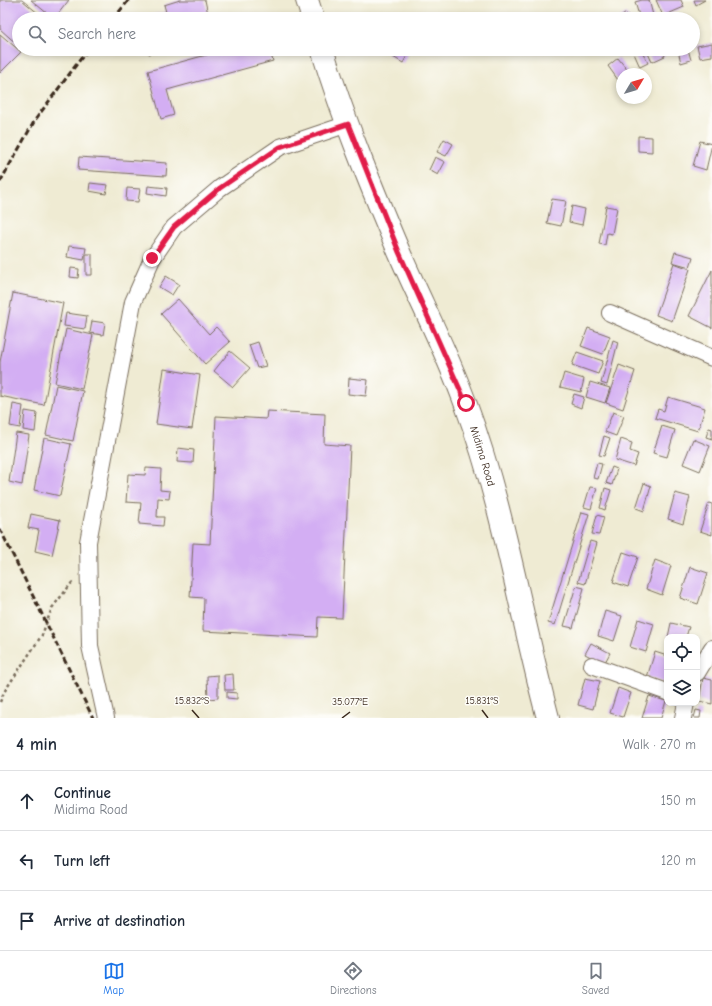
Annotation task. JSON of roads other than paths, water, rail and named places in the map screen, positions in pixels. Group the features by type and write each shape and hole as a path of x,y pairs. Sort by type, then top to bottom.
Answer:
{"main road":[{"path":"307,0 311,12"},
{"name":"Midima Road","path":"324,56 348,124 399,252 466,403 487,466 506,536 536,675 548,718"}],"street":[{"path":"106,718 90,646 88,542 133,302 152,258 174,227 220,188 280,147 348,124"},
{"path":"610,313 712,358"},
{"path":"699,670 712,648"},
{"path":"592,665 664,691"},
{"path":"683,718 685,706"}],"railway":[{"path":"119,12 129,0"},
{"path":"0,182 35,120 83,56"},
{"path":"0,529 93,718"}]}
